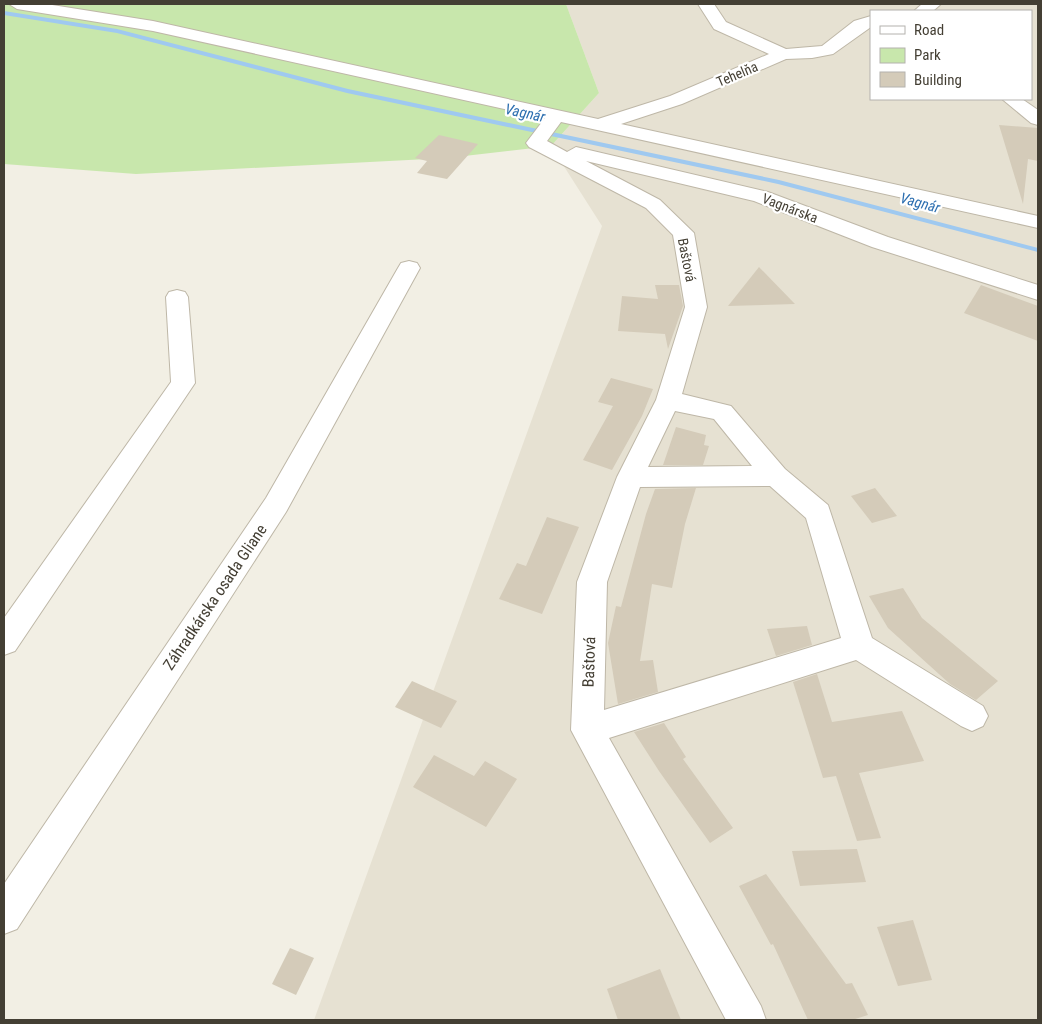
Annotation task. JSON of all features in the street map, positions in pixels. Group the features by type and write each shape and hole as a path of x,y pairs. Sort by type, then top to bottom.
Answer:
{"street":[{"path":"17,4 153,26 546,130 600,124 1038,222"},
{"path":"706,4 720,25 783,54"},
{"name":"Tehelňa","path":"600,124 676,100 783,54 812,53 828,50 860,25 870,21"},
{"path":"1012,100 1038,118"},
{"name":"Vagnárska","path":"546,130 761,196 880,242 1038,293"},
{"name":"Baštová","path":"546,130 653,204 683,233 696,307 668,400 630,478 592,582 587,730"},
{"name":"Záhradkárska osada Gliane","path":"4,916 276,505 409,268"},
{"path":"4,642 183,383 177,297"},
{"path":"668,400 722,412 776,476 818,512 859,646 972,716"},
{"path":"630,478 776,476"},
{"path":"747,1020 587,730 859,646"}],"shaded area":[{"path":"566,4 1038,4 1038,1020 314,1020 602,226 551,146 599,93"}],"green space":[{"path":"4,4 566,4 599,93 551,146 447,158 136,174 4,164"}],"building":[{"path":"999,125 1038,128 1038,161 1028,159 1023,204"},
{"path":"439,135 478,144 447,179 417,173 427,161 415,158"},
{"path":"759,267 795,304 728,306"},
{"path":"655,285 679,285 683,306 668,349 665,334 618,331 622,296 658,299"},
{"path":"981,285 1038,306 1038,341 964,313"},
{"path":"611,378 653,389 642,416 612,470 583,460 613,406 598,402"},
{"path":"676,427 706,435 704,445 709,446 703,465 663,465"},
{"path":"696,488 685,524 672,588 652,584 640,661 653,660 658,692 618,704 608,643 616,606 621,607 646,514 655,489"},
{"path":"875,488 897,516 872,523 851,496"},
{"path":"547,517 579,527 542,614 499,599 517,563 526,566"},
{"path":"903,588 922,618 998,681 976,700 950,684 888,628 869,596"},
{"path":"807,626 812,645 776,656 767,629"},
{"path":"817,674 832,722 902,711 924,761 859,773 881,838 857,841 836,776 823,778 793,682"},
{"path":"412,681 457,701 441,728 395,707"},
{"path":"664,723 686,757 683,759 733,828 710,843 634,732"},
{"path":"434,755 474,776 485,761 517,779 486,827 413,787"},
{"path":"857,849 866,882 800,886 792,851"},
{"path":"766,874 846,984 852,983 868,1015 852,1020 808,1020 773,944 771,945 739,886"},
{"path":"913,920 932,980 898,986 877,927"},
{"path":"290,948 314,958 296,995 272,984"},
{"path":"660,969 681,1020 618,1020 607,989"}],"waterway":[{"name":"Vagnár","path":"4,13 117,31 347,91 779,182 1038,250"}]}
